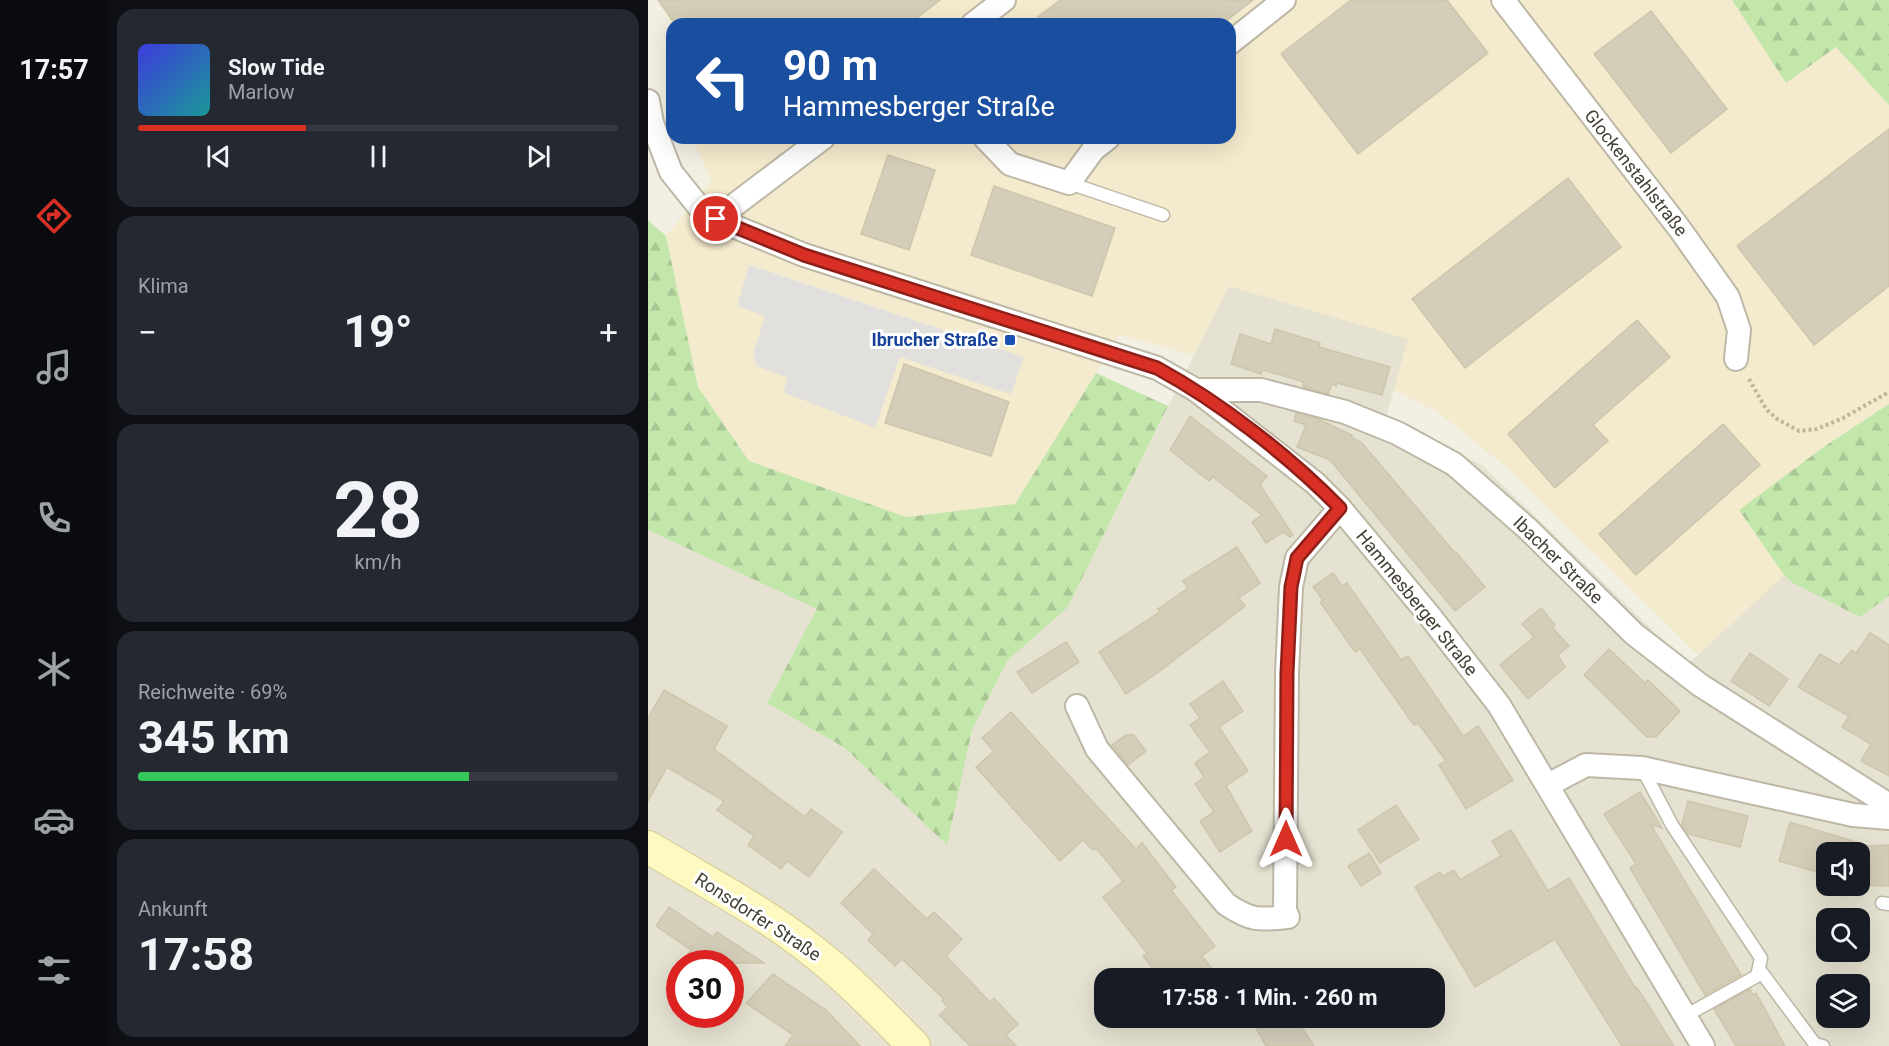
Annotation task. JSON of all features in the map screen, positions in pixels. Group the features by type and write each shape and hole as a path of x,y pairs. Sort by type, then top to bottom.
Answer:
{"main road":[{"name":"Ronsdorfer Straße","path":"648,847 754,910 814,951 859,991 914,1046"}],"street":[{"path":"981,18 1004,0"},
{"path":"1236,38 1284,0"},
{"name":"Glockenstahlstraße","path":"1503,0 1679,228 1728,297 1739,330 1736,359"},
{"name":"Hammesberger Straße","path":"648,101 652,123 671,171 699,207 716,219 804,255 1157,368 1196,390 1315,483 1340,508 1429,615 1499,705 1703,1046"},
{"path":"716,219 815,144"},
{"path":"991,144 1010,164 1069,183 1093,150 1100,144"},
{"name":"Ibacher Straße","path":"1196,390 1261,390 1346,412 1397,433 1454,464 1529,530 1634,634 1676,667 1700,685 1889,805"},
{"path":"1077,706 1097,749 1226,904 1240,914 1258,920 1288,917 1285,911 1287,673 1291,587 1297,558 1340,508"},
{"path":"1548,785 1586,765 1642,768 1853,814 1889,818"}],"lane":[{"path":"1069,183 1163,215"},
{"path":"1642,768 1672,825 1761,958 1757,976 1685,1016"},
{"path":"1759,969 1815,1044 1823,1046"}],"path":[{"path":"1736,359 1766,409 1799,431 1817,429 1843,418 1889,392"}],"shaded area":[{"path":"668,0 1732,0 1786,83 1836,47 1889,105 1889,404 1825,446 1739,511 1784,575 1698,655 1505,466 1438,412 1394,390 1408,339 1229,286 1194,355 1119,335 1015,505 906,517 749,461 698,387 666,236 712,181 695,144 1236,144 1236,18 669,18"},
{"path":"749,265 1024,357 1011,394 900,357 875,428 783,392 788,378 757,366 753,354 765,316 737,306"},
{"path":"1229,286 1409,339 1386,416 1482,465 1688,664 1784,575 1794,583 1860,617 1889,596 1889,1046 648,1046 648,530 818,609 767,703 845,748 946,844 972,730 1008,660 1067,607"}],"green space":[{"path":"1732,0 1889,0 1889,105 1836,47 1786,83"},
{"path":"648,220 666,236 698,387 749,461 906,517 1015,504 1096,373 1168,406 1067,608 1008,660 972,730 947,845 845,748 767,703 817,609 648,530"},
{"path":"1889,404 1889,596 1860,617 1793,583 1784,575 1739,510 1825,446"}],"building":[{"path":"658,0 940,0 917,18 671,18"},
{"path":"1060,0 1253,0 1230,18 1037,18"},
{"path":"1351,0 1447,0 1488,53 1358,154 1281,54"},
{"path":"1651,11 1727,109 1671,153 1594,54"},
{"path":"1889,129 1889,286 1814,345 1737,246"},
{"path":"888,155 935,170 909,250 861,234"},
{"path":"1568,178 1621,247 1465,368 1412,299"},
{"path":"994,186 1115,228 1092,296 971,255"},
{"path":"1637,320 1670,357 1593,425 1608,441 1555,488 1508,434"},
{"path":"1275,329 1320,343 1319,347 1390,367 1382,395 1337,383 1336,386 1332,384 1328,394 1303,387 1304,382 1263,370 1261,374 1231,364 1240,334 1271,344"},
{"path":"904,364 1009,402 991,456 885,423"},
{"path":"1296,413 1318,419 1352,435 1351,437 1362,443 1485,587 1455,611 1330,460 1297,447 1306,425 1294,421"},
{"path":"1190,416 1267,476 1260,485 1293,535 1290,537 1283,532 1266,543 1252,522 1262,515 1213,477 1209,481 1170,450"},
{"path":"1723,424 1760,465 1636,575 1599,534"},
{"path":"1237,547 1260,583 1239,598 1245,606 1126,694 1099,652 1160,612 1158,609 1188,588 1183,581"},
{"path":"1333,573 1342,586 1347,583 1401,660 1408,656 1463,736 1478,726 1513,780 1466,809 1439,765 1446,761 1418,723 1414,725 1360,649 1355,652 1320,602 1323,600 1313,587"},
{"path":"1541,608 1555,625 1552,627 1569,646 1558,655 1565,667 1528,699 1500,665 1534,637 1522,624"},
{"path":"1870,633 1889,645 1889,776 1861,761 1871,744 1842,727 1849,716 1798,687 1820,654 1839,665 1852,650 1856,653"},
{"path":"1066,642 1079,662 1032,693 1017,672"},
{"path":"1609,649 1645,683 1648,680 1680,711 1656,737 1647,737 1584,675"},
{"path":"1750,653 1788,679 1769,706 1731,681"},
{"path":"1223,681 1243,711 1219,727 1248,771 1226,786 1252,831 1220,852 1200,821 1214,812 1195,784 1204,777 1195,763 1210,752 1190,725 1200,718 1190,704"},
{"path":"664,690 727,726 714,749 805,817 811,809 842,832 809,877 787,861 781,869 748,845 754,836 717,810 724,801 667,767 648,801 648,718"},
{"path":"1011,712 1136,849 1142,843 1176,887 1171,890 1215,946 1202,956 1211,968 1152,968 1143,956 1147,953 1103,897 1123,881 1096,848 1093,850 1083,840 1060,861 976,767 994,751 982,738"},
{"path":"1126,735 1134,735 1146,751 1128,765 1112,745"},
{"path":"1640,792 1662,828 1651,825 1741,975 1705,995 1630,868 1636,864 1604,814"},
{"path":"1688,801 1748,816 1740,847 1688,834 1682,825"},
{"path":"1396,805 1419,839 1380,863 1358,830"},
{"path":"1790,822 1856,842 1816,842 1816,872 1779,861"},
{"path":"1511,830 1548,891 1569,878 1636,989 1674,1046 1622,1046 1555,939 1475,987 1415,887 1440,872 1443,876 1454,870 1460,880 1501,856 1492,841"},
{"path":"1889,845 1889,886 1870,885 1870,846"},
{"path":"1369,853 1381,873 1361,886 1348,866"},
{"path":"874,869 927,919 934,912 962,939 946,956 990,1002 994,998 1018,1024 1006,1035 1016,1046 970,1046 939,1015 948,1007 942,1001 944,999 902,959 895,966 868,940 873,934 841,903"},
{"path":"669,907 713,937 717,932 764,963 744,963 744,950 691,950 656,926"},
{"path":"773,974 826,1010 860,1046 785,1046 793,1035 746,1003"},
{"path":"1750,989 1753,995 1756,993 1785,1046 1736,1046 1714,1009"},
{"path":"1256,1028 1302,1028 1314,1046 1266,1046"}],"place":[{"name":"Ibrucher Straße","path":"1010,340"}],"route":[{"path":"716,219 804,255 1157,368 1196,390 1213,403 1315,483 1340,508 1297,558 1291,587 1287,673 1286,839"}]}
